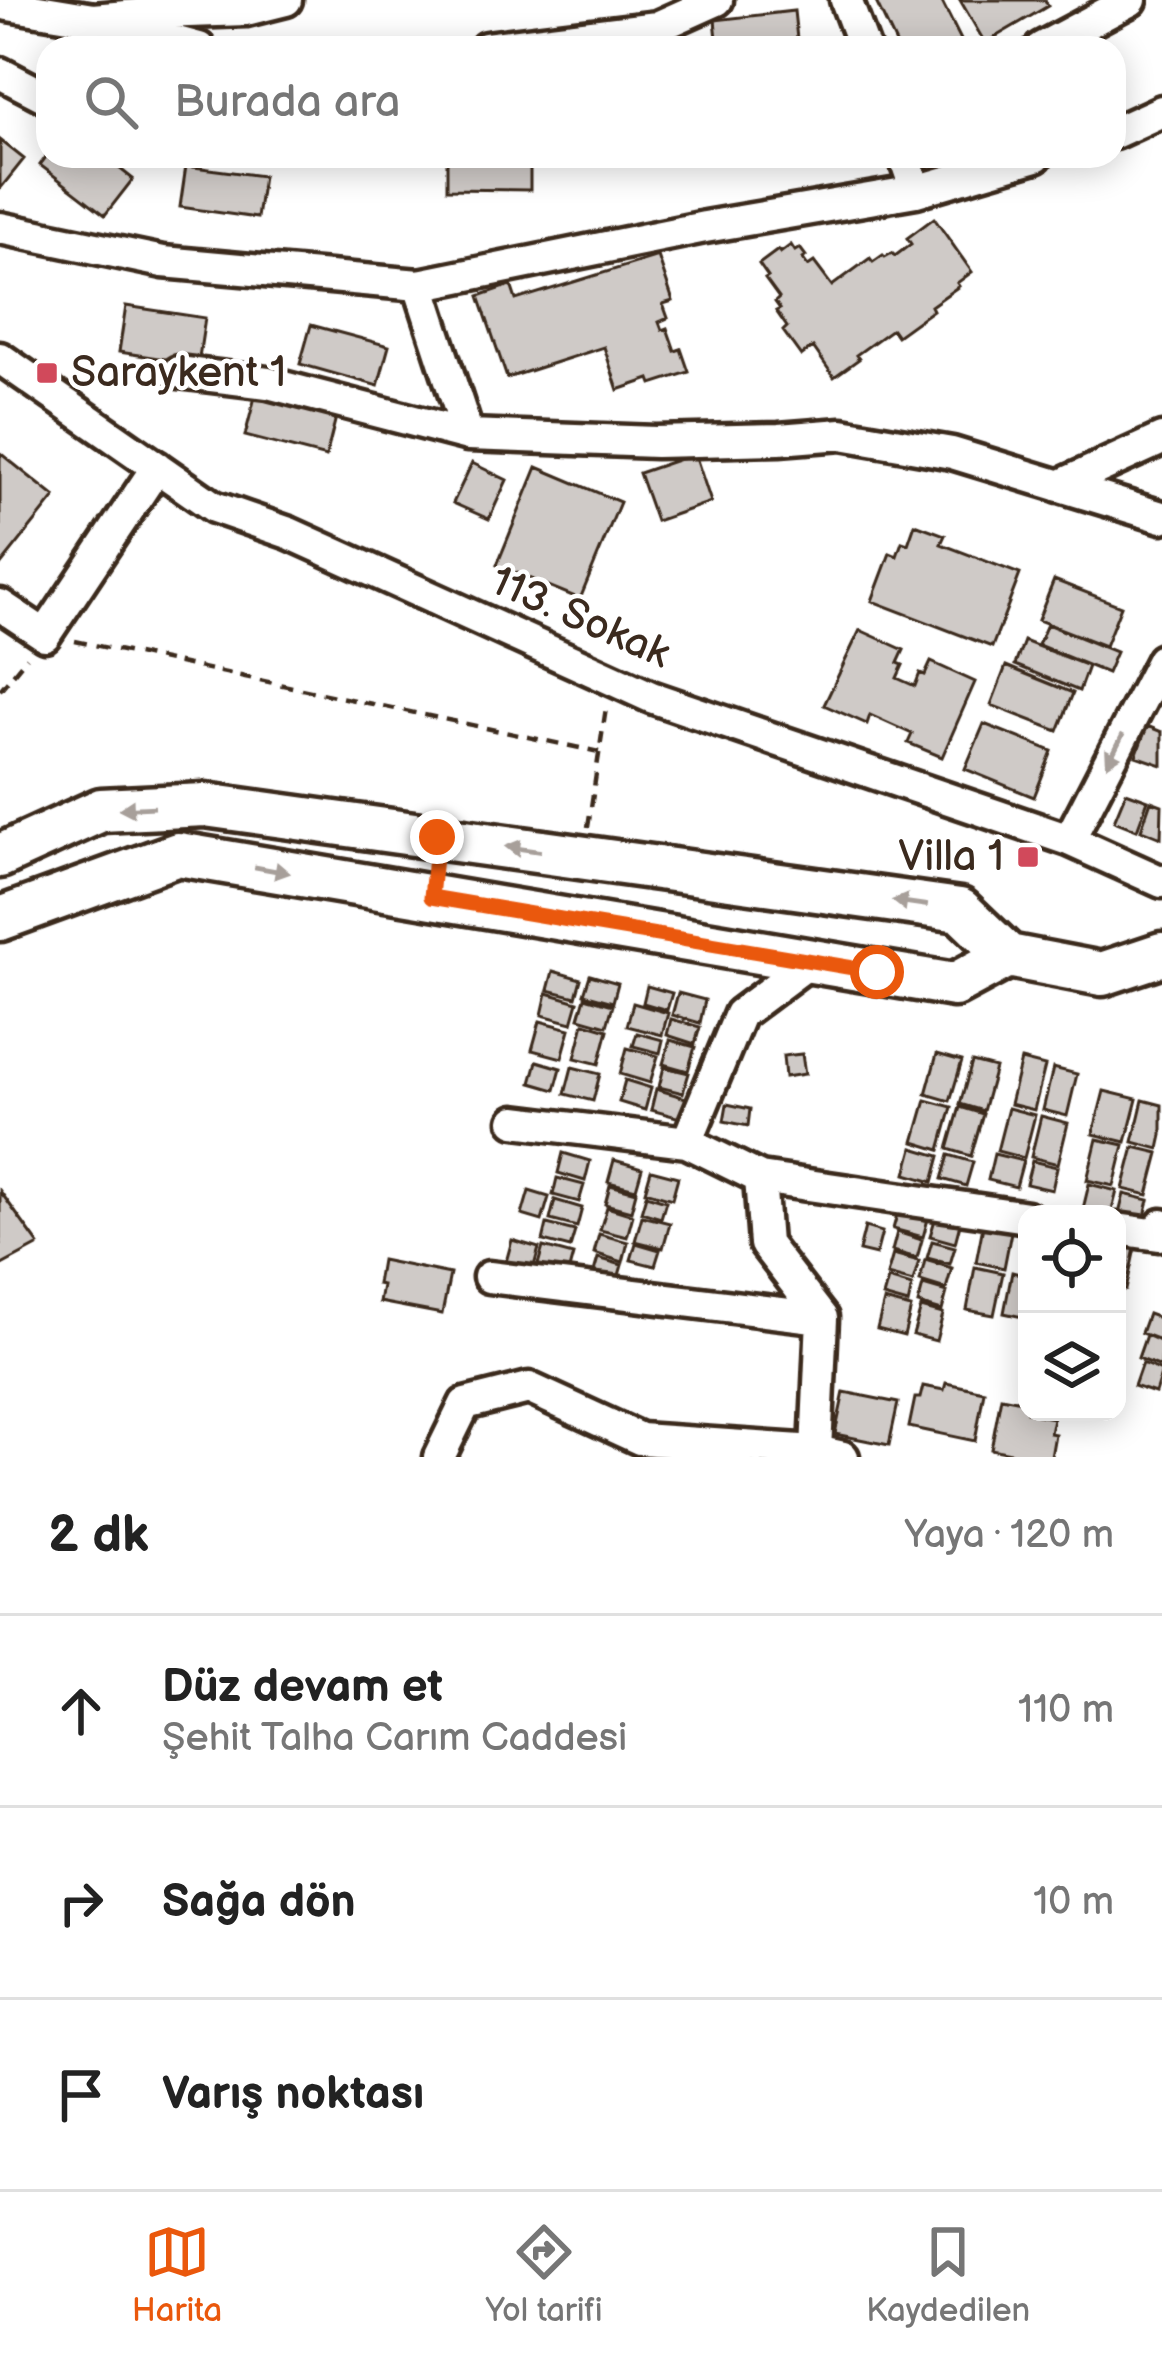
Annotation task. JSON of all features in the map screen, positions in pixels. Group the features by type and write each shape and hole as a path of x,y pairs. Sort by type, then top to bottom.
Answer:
{"street":[{"path":"92,19 246,10 286,0"},
{"path":"584,36 657,27 717,0"},
{"path":"846,0 860,36"},
{"path":"1064,36 1131,0"},
{"path":"0,1 155,36"},
{"path":"0,73 36,92"},
{"path":"1126,128 1162,111"},
{"path":"908,168 916,191"},
{"path":"0,228 163,262 419,285 705,227 916,191 995,168"},
{"path":"419,285 468,435"},
{"name":"113. Sokak","path":"6,370 214,507 289,532 651,697 1069,840 1162,882"},
{"path":"178,372 268,383 468,435 656,442 842,434 952,454 1162,518"},
{"path":"1059,486 1162,439"},
{"path":"0,605 45,635 157,467"},
{"path":"1069,840 1162,660"},
{"path":"0,856 101,810 206,805 960,910 1008,956 1102,974 1162,954"},
{"path":"431,897 437,837"},
{"path":"0,919 178,854 954,986 1008,956"},
{"path":"687,1142 740,1014 812,962"},
{"path":"515,1120 687,1142 760,1178 1018,1215"},
{"path":"439,1457 465,1404 529,1388 640,1439 830,1454 822,1318 765,1244 760,1178"},
{"path":"1126,1230 1159,1235 1162,1225"},
{"path":"489,1277 822,1318"}],"path":[{"path":"0,690 45,635 599,752"},
{"path":"583,858 610,679"}],"building":[{"path":"875,0 941,0 959,36 892,36"},
{"path":"960,0 1045,0 1048,6 997,36 981,36"},
{"path":"794,11 797,36 717,36 715,20"},
{"path":"0,140 24,159 0,189"},
{"path":"44,168 119,168 133,179 105,215"},
{"path":"186,168 263,176 257,218 180,207"},
{"path":"447,168 530,168 530,190 447,189"},
{"path":"934,218 972,272 959,286 897,336 892,329 856,355 859,359 834,377 813,347 801,356 783,331 787,327 776,311 779,298 759,264 791,245 795,251 800,248 808,266 814,262 832,286 870,258 873,262 883,255 895,256 911,244 907,238"},
{"path":"658,256 673,301 663,304 668,318 659,322 662,330 667,328 675,351 681,349 689,372 618,390 604,347 507,378 479,296 511,285 516,300"},
{"path":"126,306 205,318 198,364 119,352"},
{"path":"311,325 389,346 378,386 300,364"},
{"path":"256,393 337,413 326,457 245,436"},
{"path":"0,453 55,497 0,566"},
{"path":"695,454 711,502 656,521 639,473"},
{"path":"472,463 507,480 489,519 453,503"},
{"path":"537,467 620,502 580,599 497,565"},
{"path":"915,524 945,535 941,544 1020,574 992,647 872,601 890,553 897,556 902,542 908,544"},
{"path":"1054,580 1121,606 1105,646 1038,620"},
{"path":"1047,624 1116,652 1107,673 1038,645"},
{"path":"860,630 904,650 897,678 915,686 931,662 975,682 942,757 908,743 912,734 870,715 867,724 824,705"},
{"path":"1024,641 1088,666 1079,691 1015,665"},
{"path":"1006,666 1073,693 1058,731 991,705"},
{"path":"984,724 1052,751 1034,797 965,769"},
{"path":"1147,726 1162,732 1162,765 1136,756"},
{"path":"1126,792 1148,800 1137,830 1114,821"},
{"path":"1151,801 1162,805 1161,838 1141,830"},
{"path":"553,971 581,979 576,997 548,990"},
{"path":"590,975 618,983 613,1002 584,994"},
{"path":"647,986 672,993 667,1010 643,1003"},
{"path":"547,993 578,1002 572,1023 542,1015"},
{"path":"678,993 705,1000 700,1023 672,1015"},
{"path":"585,997 613,1005 607,1026 579,1018"},
{"path":"633,1003 668,1013 662,1035 627,1026"},
{"path":"671,1019 700,1027 695,1044 667,1035"},
{"path":"540,1021 570,1029 562,1058 532,1050"},
{"path":"584,1023 608,1030 599,1064 575,1058"},
{"path":"637,1033 663,1040 660,1053 633,1046"},
{"path":"670,1040 695,1047 688,1071 663,1064"},
{"path":"627,1048 658,1056 650,1083 620,1074"},
{"path":"802,1054 805,1074 785,1077 783,1056"},
{"path":"937,1054 962,1061 950,1101 926,1094"},
{"path":"1021,1060 1045,1066 1034,1110 1010,1104"},
{"path":"537,1061 561,1068 555,1090 531,1083"},
{"path":"972,1062 995,1068 983,1111 960,1104"},
{"path":"572,1067 600,1074 593,1101 565,1094"},
{"path":"664,1067 689,1073 683,1093 659,1087"},
{"path":"1053,1068 1077,1074 1067,1116 1043,1110"},
{"path":"625,1080 651,1088 645,1110 619,1102"},
{"path":"656,1089 686,1098 680,1118 651,1110"},
{"path":"1104,1091 1137,1099 1126,1142 1093,1134"},
{"path":"926,1100 952,1107 940,1150 914,1142"},
{"path":"1143,1100 1162,1105 1159,1149 1133,1142"},
{"path":"727,1104 750,1109 748,1126 724,1121"},
{"path":"960,1107 983,1114 971,1156 948,1149"},
{"path":"1008,1108 1035,1115 1024,1158 997,1151"},
{"path":"1041,1116 1068,1123 1058,1164 1031,1157"},
{"path":"1097,1139 1124,1145 1114,1186 1087,1180"},
{"path":"1134,1147 1159,1153 1148,1195 1123,1189"},
{"path":"913,1148 940,1156 933,1182 906,1174"},
{"path":"563,1153 590,1161 585,1181 558,1173"},
{"path":"994,1154 1023,1161 1016,1187 988,1180"},
{"path":"949,1155 973,1162 966,1186 942,1179"},
{"path":"614,1160 642,1168 636,1189 608,1182"},
{"path":"1032,1161 1057,1167 1052,1190 1026,1184"},
{"path":"651,1170 678,1177 672,1199 645,1191"},
{"path":"557,1178 584,1185 579,1202 553,1195"},
{"path":"1089,1184 1117,1191 1113,1205 1084,1205"},
{"path":"610,1185 636,1192 631,1211 605,1204"},
{"path":"0,1191 39,1245 0,1266"},
{"path":"529,1191 549,1197 542,1221 522,1215"},
{"path":"1124,1194 1149,1200 1143,1224 1126,1220 1126,1205 1121,1205"},
{"path":"646,1195 666,1201 661,1218 641,1212"},
{"path":"555,1200 582,1208 577,1227 550,1220"},
{"path":"900,1204 930,1212 923,1237 893,1229"},
{"path":"607,1207 633,1215 627,1237 600,1230"},
{"path":"937,1213 961,1220 955,1243 930,1236"},
{"path":"642,1216 670,1223 663,1248 635,1241"},
{"path":"984,1221 1012,1227 1004,1268 976,1262"},
{"path":"547,1224 575,1231 570,1248 543,1241"},
{"path":"865,1227 882,1232 876,1255 859,1251"},
{"path":"897,1232 922,1240 917,1258 892,1251"},
{"path":"599,1234 628,1242 623,1262 594,1253"},
{"path":"512,1240 539,1248 533,1270 506,1262"},
{"path":"932,1241 955,1247 950,1264 927,1258"},
{"path":"636,1243 660,1250 655,1266 631,1260"},
{"path":"1126,1246 1135,1248 1126,1290"},
{"path":"543,1247 573,1255 567,1277 537,1268"},
{"path":"893,1254 919,1261 913,1282 887,1275"},
{"path":"598,1258 622,1265 615,1289 591,1282"},
{"path":"381,1260 450,1274 442,1314 379,1302"},
{"path":"925,1260 952,1268 946,1289 920,1281"},
{"path":"975,1267 1003,1273 994,1315 967,1310"},
{"path":"1012,1272 1018,1274 1018,1316 1004,1313"},
{"path":"888,1279 912,1286 908,1304 883,1297"},
{"path":"923,1285 947,1292 942,1311 918,1304"},
{"path":"884,1301 911,1308 904,1336 877,1329"},
{"path":"921,1308 943,1314 936,1341 913,1335"},
{"path":"1148,1314 1162,1319 1162,1341 1141,1333"},
{"path":"1146,1335 1162,1342 1161,1367 1138,1358"},
{"path":"1142,1363 1162,1371 1155,1393 1134,1386"},
{"path":"946,1383 984,1391 975,1441 909,1427 915,1398 920,1398 923,1386 944,1390"},
{"path":"844,1392 898,1403 889,1445 835,1434"},
{"path":"1001,1397 1018,1400 1018,1421 1052,1421 1051,1457 991,1449"}],"place":[{"name":"Saraykent 1","path":"47,373"},
{"name":"Villa 1","path":"1028,857"}],"route":[{"path":"437,837 431,897 877,972"}]}
